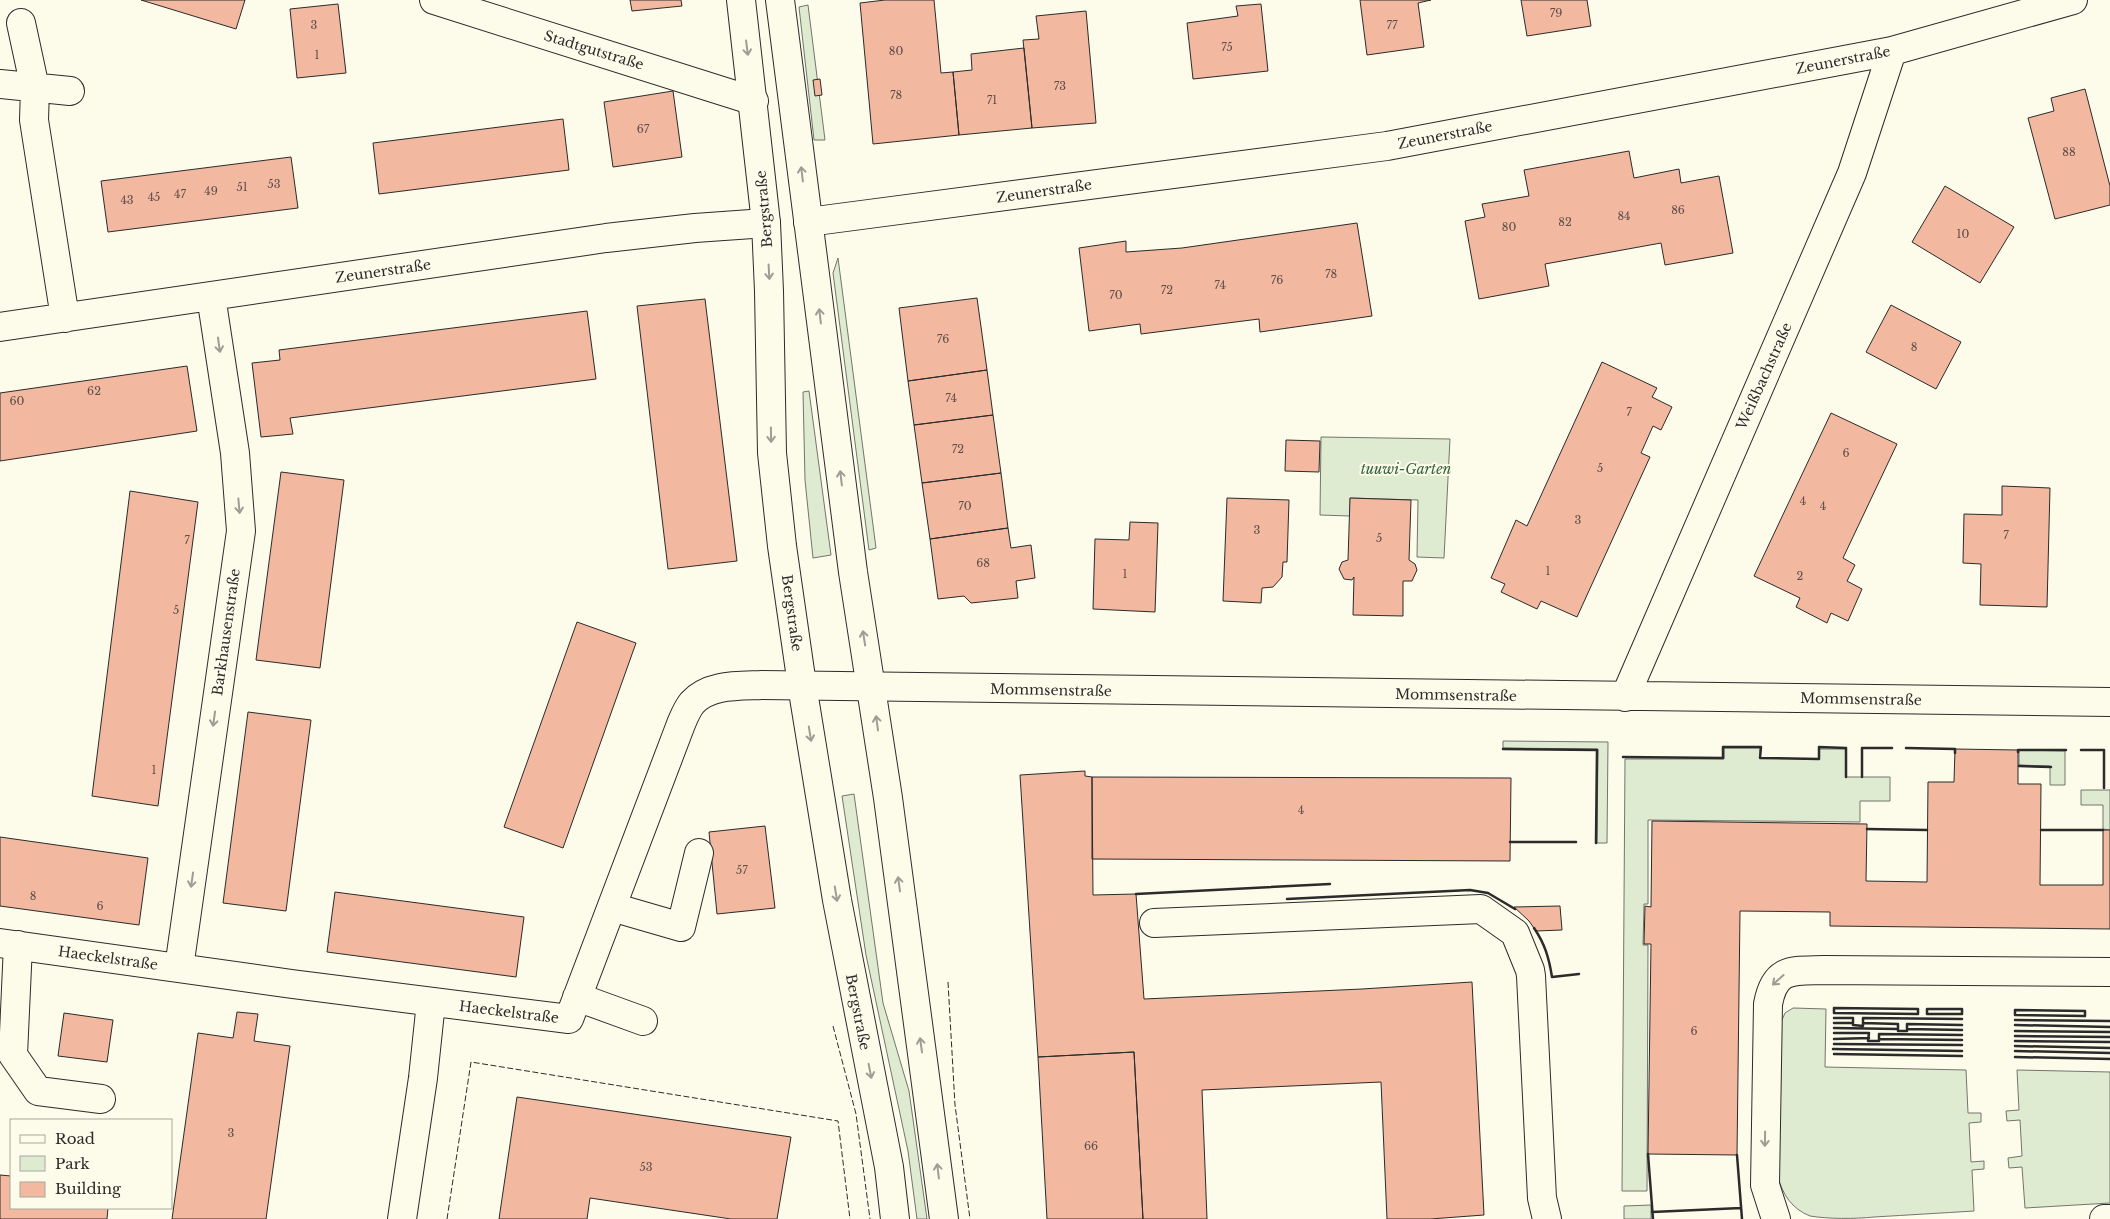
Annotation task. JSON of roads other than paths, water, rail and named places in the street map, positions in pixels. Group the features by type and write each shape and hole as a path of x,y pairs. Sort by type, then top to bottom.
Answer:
{"street":[{"name":"Stadtgutstraße","path":"434,0 754,101"},
{"name":"Bergstraße","path":"741,0 754,101 766,223 770,291 772,453 802,686 836,900 888,1168 896,1219"},
{"path":"780,0 853,572 871,687 944,1219"},
{"name":"Zeunerstraße","path":"808,222 1387,146 1892,51 2073,0"},
{"path":"21,23 35,88 34,120 65,318"},
{"name":"Weißbachstraße","path":"1626,697 1852,174 1892,51"},
{"path":"0,84 70,90"},
{"name":"Zeunerstraße","path":"0,327 606,238 694,228 766,223"},
{"name":"Barkhausenstraße","path":"179,968 241,531 234,453 212,296"},
{"name":"Haeckelstraße","path":"9,944 569,1020 681,724 692,704 708,690 762,685 802,686"},
{"name":"Mommsenstraße","path":"802,686 2110,702"},
{"path":"612,907 681,927 699,853"},
{"path":"1154,922 1482,910 1515,933 1531,976 1542,1198 1548,1219"},
{"path":"9,944 13,1055 38,1091 101,1098"},
{"path":"1776,1219 1765,1185 1769,996 1774,982 1786,974 1796,971 1824,970 2110,972"},
{"path":"577,997 643,1021"},
{"path":"402,1219 423,1078 431,1002"},
{"path":"2104,1219 2110,1218"}],"park label":[{"name":"tuuwi-Garten","path":"1406,469"}]}
